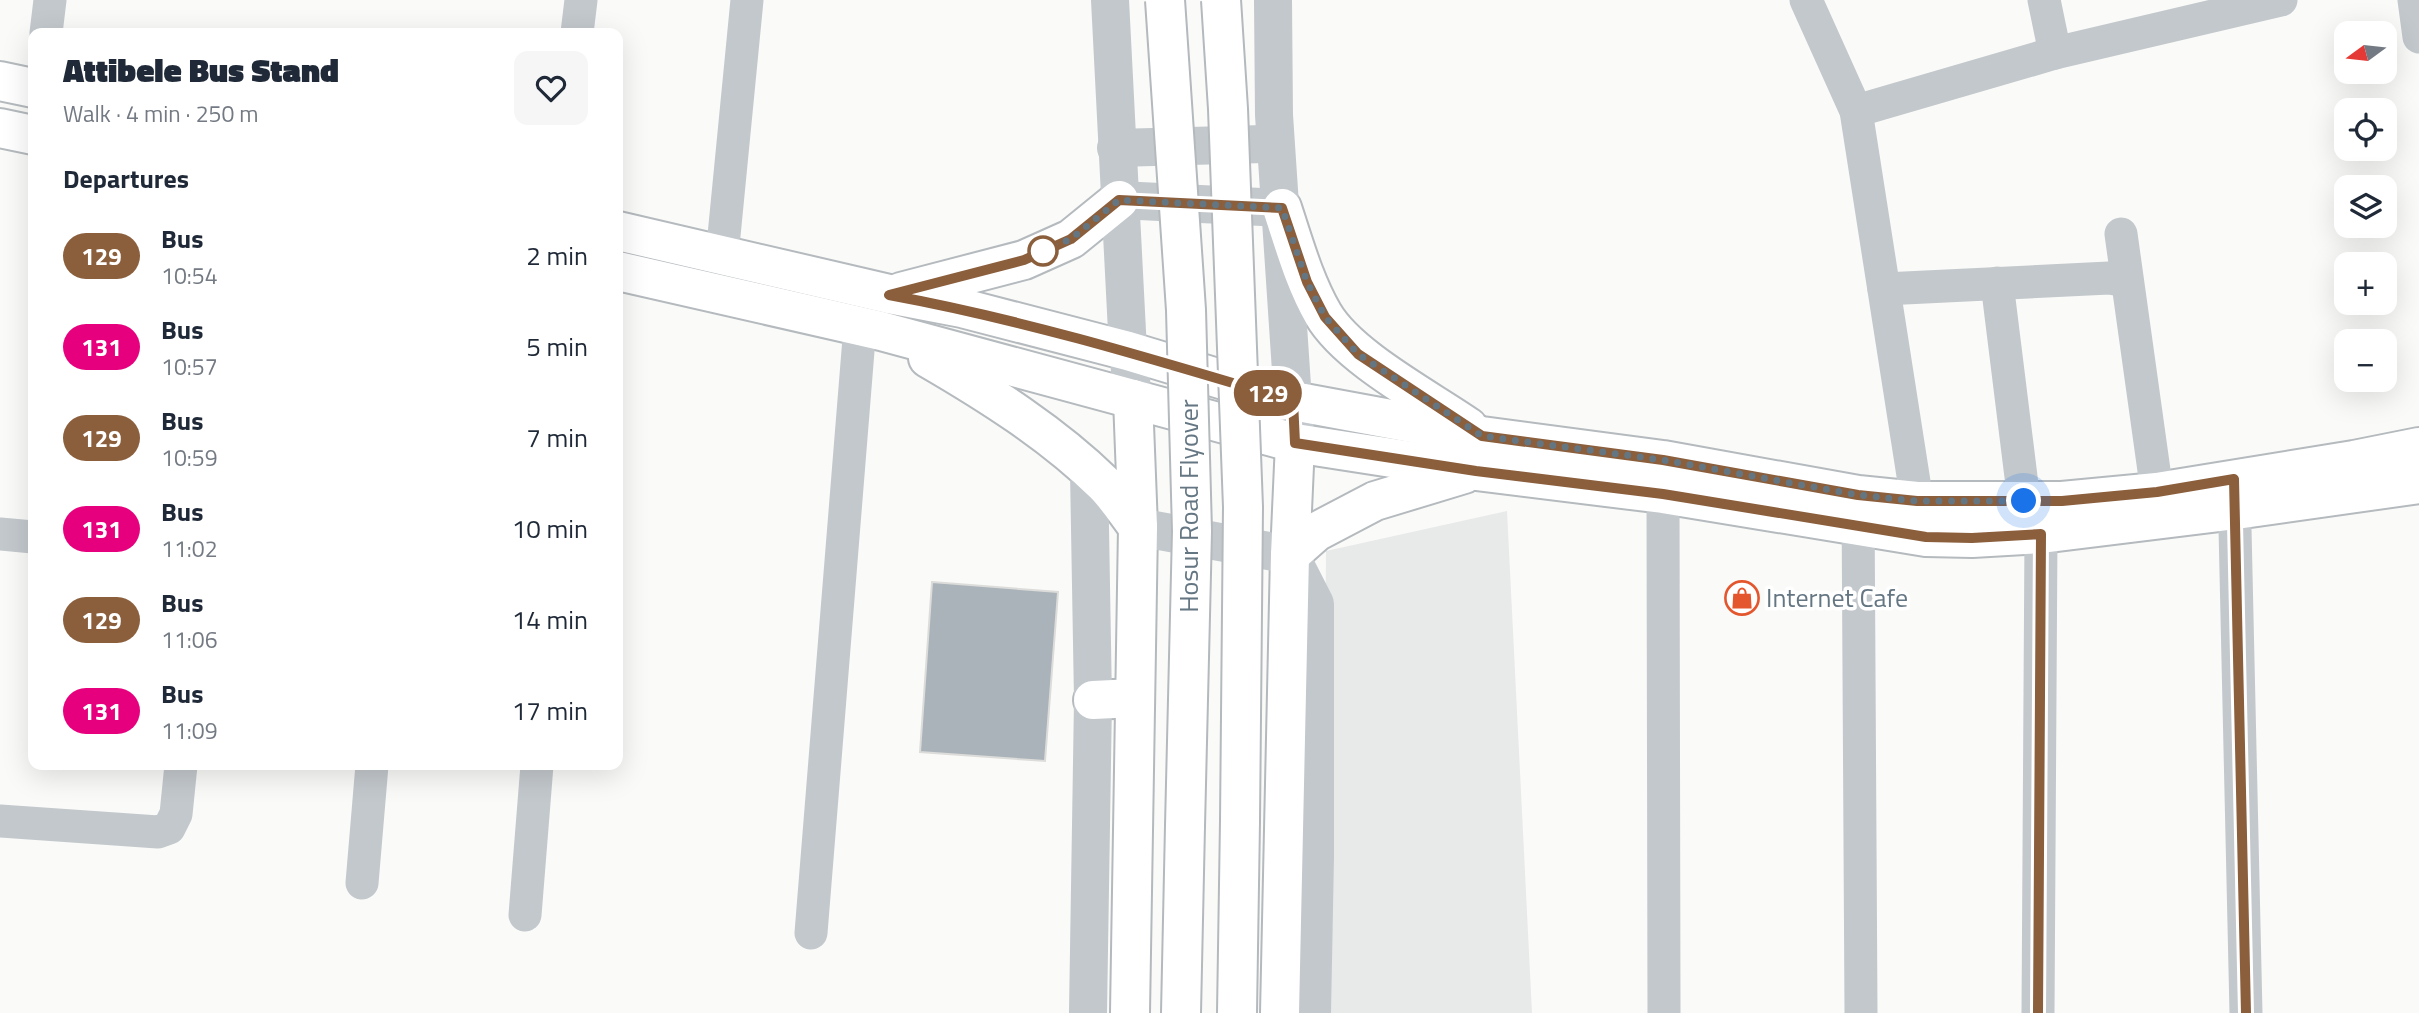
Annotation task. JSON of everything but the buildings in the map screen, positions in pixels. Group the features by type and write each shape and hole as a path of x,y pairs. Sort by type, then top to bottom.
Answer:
{"main road":[{"name":"Hosur Road Flyover","path":"1165,0 1186,310 1192,531 1181,1013"},
{"name":"Hosur Road Flyover","path":"1221,0 1228,109 1243,507 1237,1013"},
{"path":"0,80 28,87"},
{"path":"877,317 1071,239 1119,200"},
{"path":"1282,208 1307,282 1325,317 1358,354 1479,453"},
{"path":"623,232 722,256 877,317 1133,400 1295,443 1663,460 1858,510"},
{"path":"623,272 877,317 962,308 1128,351 1479,453 1663,494 1858,510 1917,518 2033,517 2235,494 2419,484"},
{"path":"877,317 1037,429 1106,486 1138,527"},
{"path":"1130,1013 1138,527 1133,400"},
{"path":"1280,1013 1295,443"},
{"path":"2033,517 2062,501 2157,492 2235,494 2354,460 2419,447"},
{"path":"1290,555 1315,532 1479,453"},
{"path":"1093,700 1135,698"}],"street":[{"path":"47,28 50,0"},
{"path":"578,28 581,0"},
{"path":"722,256 747,0"},
{"path":"1110,0 1116,148 1133,400"},
{"path":"1273,0 1276,144 1295,443"},
{"path":"1806,0 1856,111 1917,518"},
{"path":"2044,0 2054,53"},
{"path":"1856,111 2054,53 2281,0"},
{"path":"2414,0 2419,37"},
{"path":"1116,148 1276,144"},
{"path":"1119,200 1282,208"},
{"path":"2121,234 2157,492"},
{"path":"1884,289 2109,278 2127,281"},
{"path":"1997,283 2033,517 2038,1013"},
{"path":"811,933 877,317"},
{"path":"1088,471 1093,700 1088,1013"},
{"path":"1663,494 1664,1013"},
{"path":"2235,494 2246,1013"},
{"path":"1858,510 1861,1013"},
{"path":"1138,527 1290,555 1315,604 1312,1013"},
{"path":"0,534 28,537"},
{"path":"0,821 158,832 169,828 176,814 180,770"},
{"path":"362,883 372,770"},
{"path":"525,915 537,770"}],"shaded area":[{"path":"1507,511 1532,1013 1322,1013 1326,551"}],"bus line":[{"name":"129","path":"2038,1013 2041,534 1972,538 1926,537 1663,494 1476,471 1295,443 1293,401 1128,351 962,308 889,295 1024,260 1071,239 1119,200 1282,208 1307,282 1325,317 1358,354 1482,436 1663,460 1858,495 1917,501 2062,501 2157,492 2234,479 2246,1013"}],"place":[{"name":"Internet Cafe","path":"1742,598"}],"route":[{"path":"1043,251 1071,239 1119,200 1282,208 1307,282 1325,317 1358,354 1482,436 1663,460 1858,495 1917,501 2024,501"}]}
